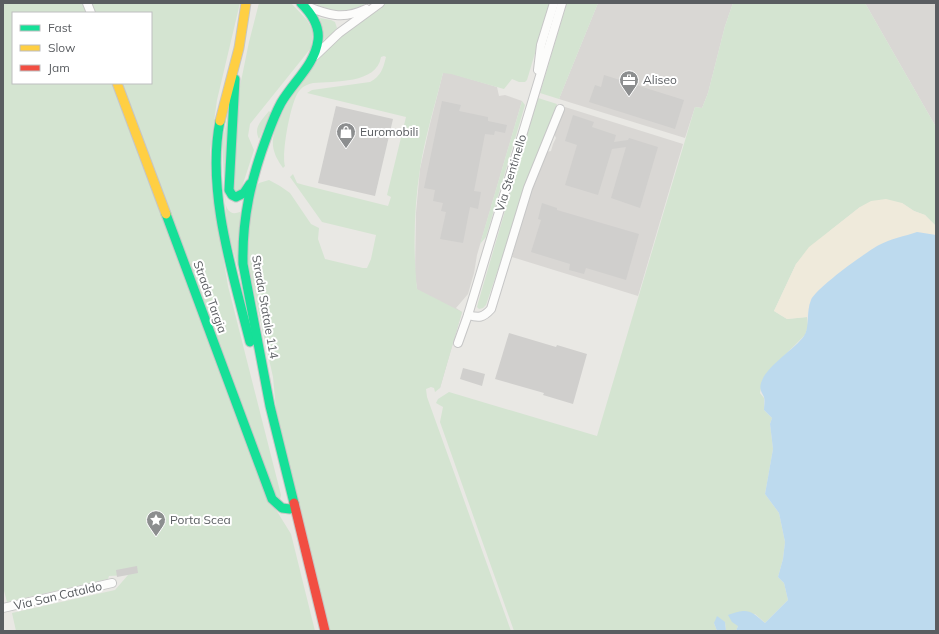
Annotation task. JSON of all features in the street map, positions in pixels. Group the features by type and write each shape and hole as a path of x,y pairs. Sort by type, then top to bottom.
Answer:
{"main road":[{"name":"Strada Statale 114","path":"246,3 243,30 221,111 218,134 217,186 220,210 238,294 318,631"},
{"path":"243,30 255,3"},
{"name":"Strada Statale 114","path":"301,3 311,13 318,28 317,47 311,60 277,111 250,184 243,233 243,264 270,406 325,631"},
{"path":"235,61 235,96 230,141 229,190 232,195 236,197 241,196 246,193 250,184"},
{"name":"Strada Targia","path":"117,84 272,499 282,508 290,509"}],"street":[{"path":"301,3 320,11 345,16 356,14 379,3"},
{"path":"311,60 339,33 379,3"},
{"path":"534,96 541,45 554,3"},
{"name":"Via Stentinello","path":"458,343 562,3"},
{"path":"468,314 477,317 482,316 486,315 490,309 528,188 560,110"},
{"name":"Via San Cataldo","path":"3,608 112,584"}],"shaded area":[{"path":"598,3 733,3 725,26 708,93 702,108 695,107 685,138 559,99"},
{"path":"865,3 936,3 936,127"},
{"path":"443,73 450,73 497,87 499,96 505,95 522,101 477,255 468,294 456,308 462,312 440,388 417,289 415,274 416,213 420,169"},
{"path":"565,107 683,144 638,296 512,257 531,189 546,152 551,151 556,138 554,134"}],"green space":[{"path":"3,3 85,3 89,12 12,12 12,84 115,84 270,500 291,534 315,631 16,631 12,613 115,590 128,575 109,576 108,579 7,602 3,587"},
{"path":"91,3 240,3 217,100 210,151 211,185 228,286 281,495 280,500 278,501 121,84 152,84 152,12 95,12"},
{"path":"259,3 291,3 307,20 313,31 311,48 250,124 248,136 254,150 241,190 234,191 239,91"},
{"path":"314,3 367,3 354,9 335,10 328,9"},
{"path":"379,3 550,3 527,80 525,82 519,82 512,79 504,89 443,73 422,157 415,214 415,260 417,289 462,312 440,388 435,392 434,388 431,387 426,389 427,397 511,631 330,631 276,409 273,377 249,270 246,250 253,192 259,183 269,180 280,186 290,193 311,224 319,228 318,239 325,259 367,268 371,259 376,235 322,222 290,177 293,174 297,183 388,206 391,197 387,195 406,117 307,93 312,90 370,82 381,72 386,57 381,57 378,66 372,72 363,77 343,81 313,83 303,87 297,95 290,115 284,151 285,166 283,168 276,157 273,146 274,134 280,119 299,86 334,43 358,23 382,8"},
{"path":"567,3 598,3 559,99 540,93"},
{"path":"733,3 865,3 936,127 936,226 925,215 914,211 902,203 860,207 831,230 796,264 774,311 787,319 807,317 808,326 805,335 770,370 762,382 760,393 764,398 764,410 772,418 770,424 773,449 765,494 779,513 785,542 783,559 778,577 784,583 788,600 765,623 755,614 738,626 736,631 726,631 725,622 714,623 717,631 514,631 440,422 443,407 436,403 438,399 449,392 597,436 695,107 702,108 708,93 725,26"},
{"path":"320,18 335,22 337,28 325,41 324,38"},
{"path":"538,98 557,104 526,187 486,305 479,309 477,307 478,303"},
{"path":"231,100 226,156 224,185 222,143"},
{"path":"522,101 525,105 486,237 480,244"},
{"path":"269,111 271,113 259,139 257,131 259,124"},
{"path":"225,202 227,208 231,212 240,212 244,290 227,228"}],"sand":[{"path":"886,199 902,203 914,211 925,215 936,226 936,235 917,232 824,285 811,299 807,317 787,319 774,311 796,264 809,247 860,207 871,201"}],"water":[{"path":"917,232 936,235 936,631 736,631 738,626 732,622 728,615 745,611 756,615 765,623 788,600 784,583 778,577 783,559 785,542 779,513 765,494 773,449 770,424 772,418 764,410 764,397 760,385 768,370 806,333 811,300 822,287 853,262 879,245"},
{"path":"717,616 725,622 726,631 717,631 714,623"}],"building":[{"path":"604,75 684,100 675,129 589,102 595,85 601,87"},
{"path":"442,101 461,105 459,111 488,117 488,121 507,125 505,133 495,131 494,135 485,134 474,191 481,192 478,209 470,207 463,243 440,239 446,212 441,211 443,203 433,201 435,190 424,188"},
{"path":"336,106 393,119 375,196 318,183"},
{"path":"573,115 594,122 592,127 616,135 614,142 628,140 629,138 658,147 640,208 611,198 626,147 612,149 598,195 565,185 577,145 565,141"},
{"path":"542,203 557,208 557,210 639,234 626,280 586,268 584,274 569,270 570,264 531,252 541,220 538,219"},
{"path":"509,333 556,347 557,345 587,354 573,404 543,395 544,393 495,379"},
{"path":"463,368 485,374 482,386 460,379"},
{"path":"137,566 138,573 117,577 116,570"}],"traffic: fast":[{"path":"294,503 270,406 243,264 243,247 246,215 252,183 261,152 281,103 303,73 316,49 318,29 311,15 301,3"},
{"path":"235,79 229,190 232,195 236,197 244,193 250,184"},
{"path":"220,121 216,176 219,204 229,261 250,342"},
{"path":"166,214 272,499 282,508 290,509"}],"traffic: slow":[{"path":"220,121 239,48 246,3"},
{"path":"117,84 166,214"}],"traffic: jam":[{"path":"294,503 325,631"}],"place":[{"name":"Aliseo","path":"629,97"},
{"name":"Euromobili","path":"346,149"},
{"name":"Porta Scea","path":"156,537"}]}
